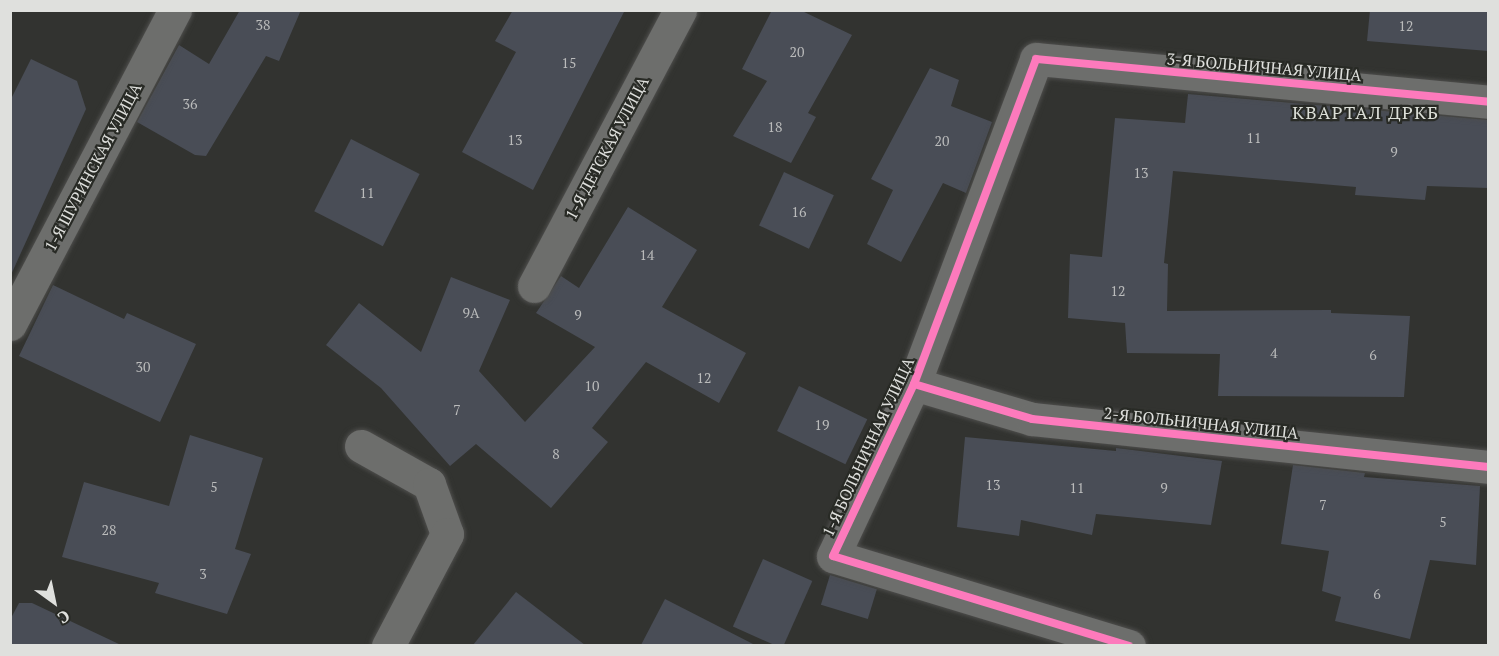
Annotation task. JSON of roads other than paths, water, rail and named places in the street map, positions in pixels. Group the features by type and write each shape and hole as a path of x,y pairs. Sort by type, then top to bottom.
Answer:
{"street":[{"name":"1-Я ШУРИНСКАЯ УЛИЦА","path":"10,324 176,10"},
{"name":"1-Я ДЕТСКАЯ УЛИЦА","path":"534,286 680,10"},
{"name":"3-Я БОЛЬНИЧНАЯ УЛИЦА","path":"1036,59 1488,102"},
{"name":"1-Я БОЛЬНИЧНАЯ УЛИЦА","path":"1036,59 914,384 833,556 1129,645"},
{"name":"2-Я БОЛЬНИЧНАЯ УЛИЦА","path":"914,384 1032,419 1488,467"},
{"path":"361,446 429,484 447,534 388,645"}],"district":[{"name":"КВАРТАЛ ДРКБ","path":"1366,112"}]}
